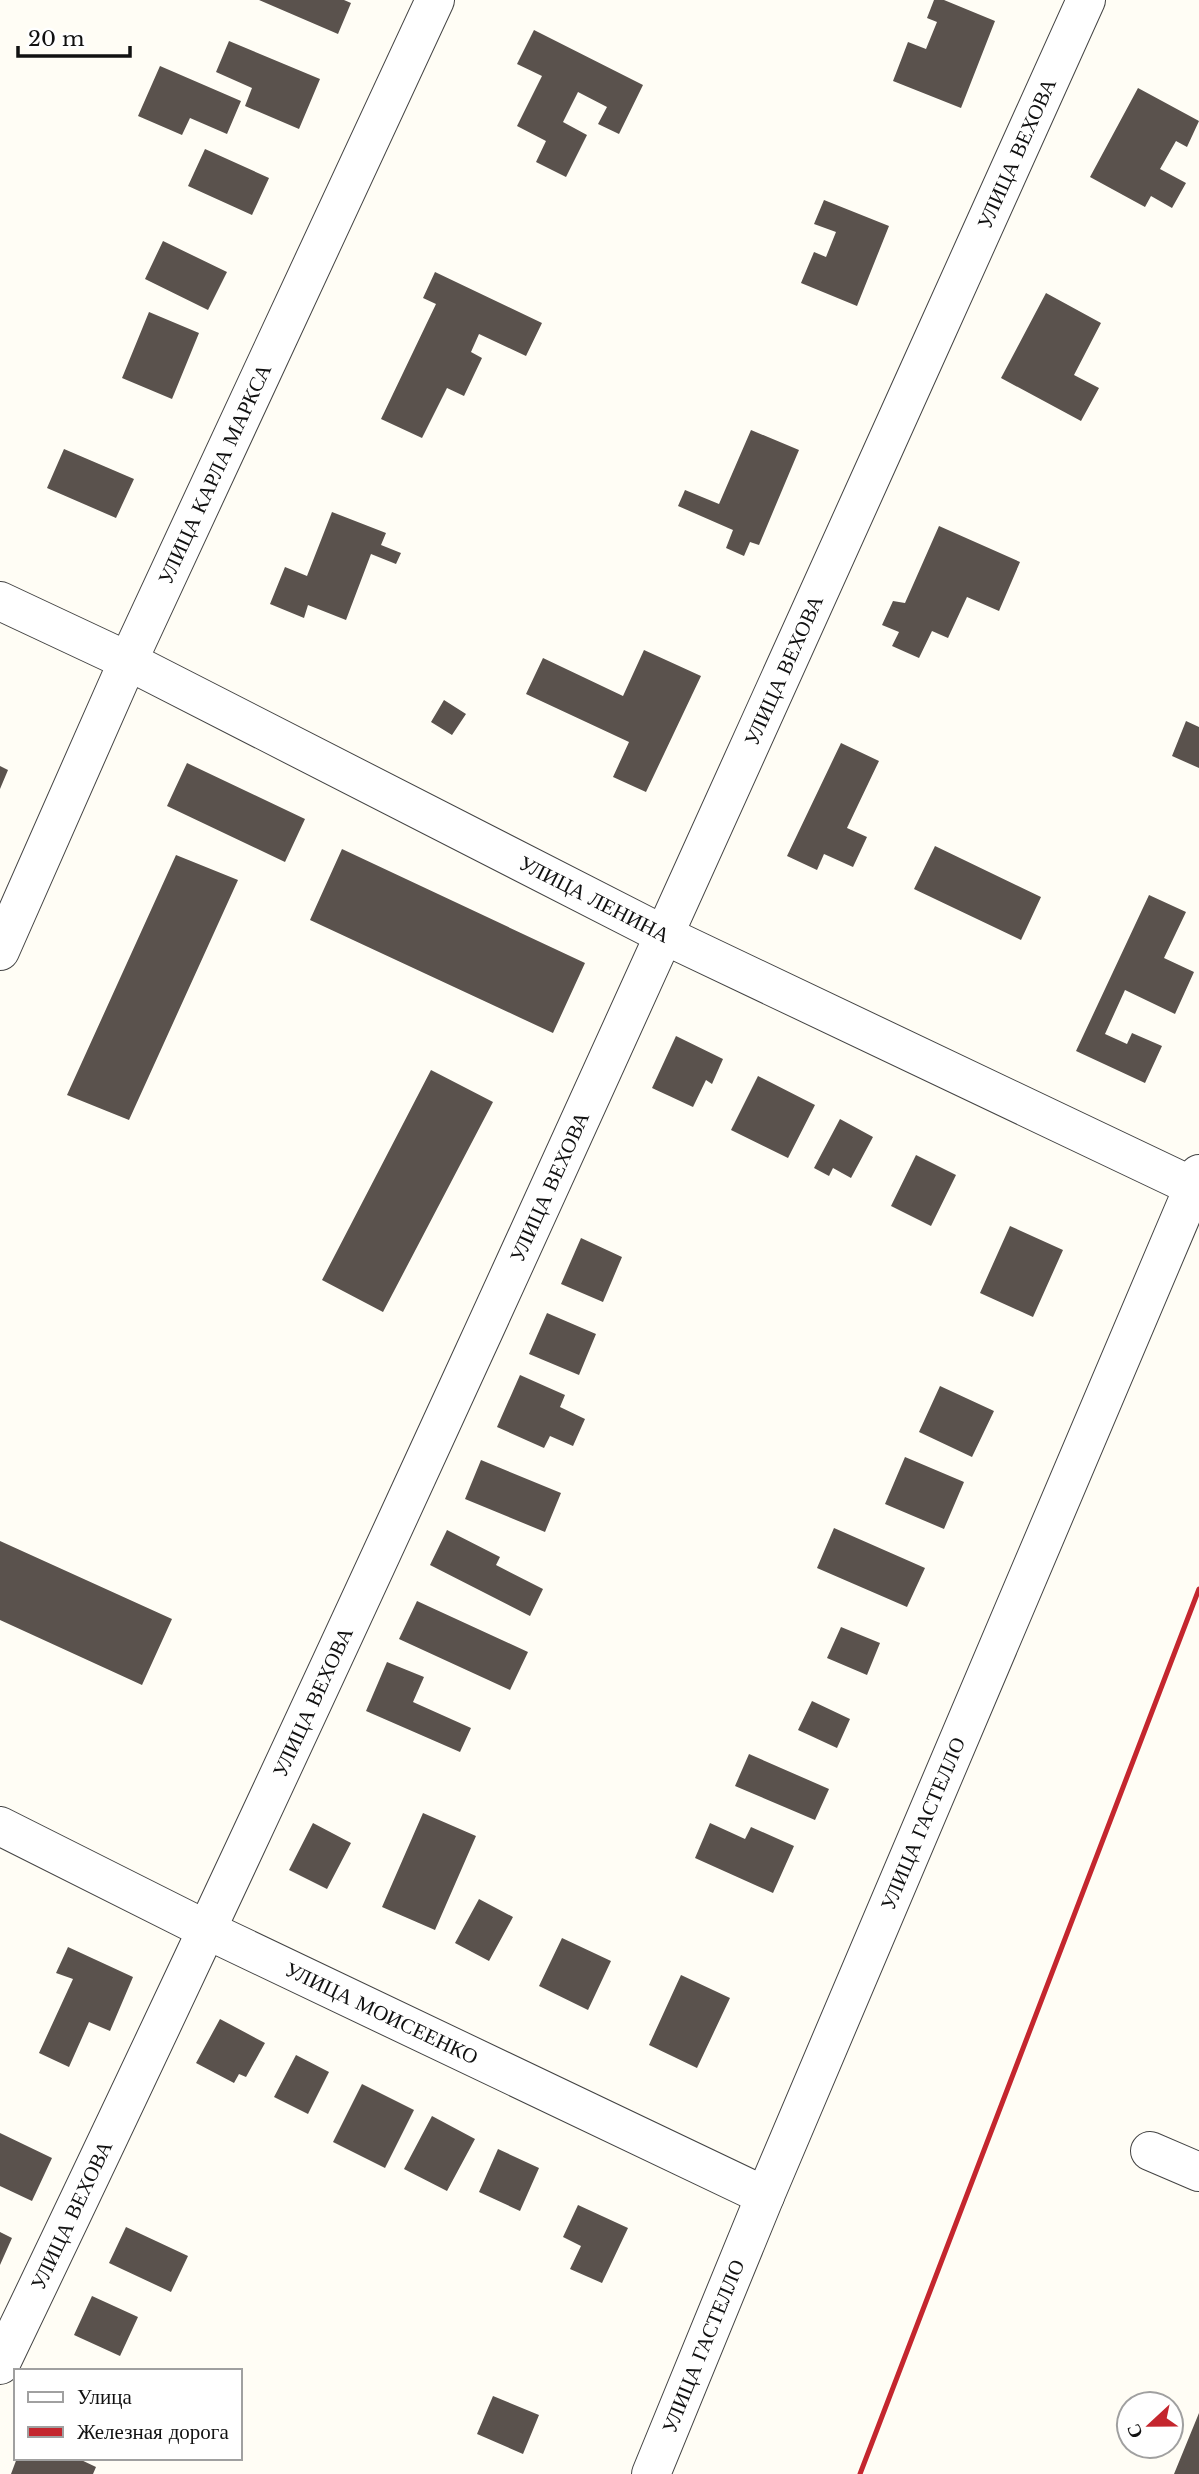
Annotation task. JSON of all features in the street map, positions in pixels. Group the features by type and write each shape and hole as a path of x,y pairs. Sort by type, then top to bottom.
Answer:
{"street":[{"name":"УЛИЦА КАРЛА МАРКСА","path":"0,951 128,661 435,0"},
{"name":"УЛИЦА ВЕХОВА","path":"0,2365 209,1931 664,935 1086,0"},
{"name":"УЛИЦА ЛЕНИНА","path":"0,601 128,661 664,935 1196,1181"},
{"name":"УЛИЦА ГАСТЕЛЛО","path":"651,2474 765,2196 1196,1181"},
{"name":"УЛИЦА МОИСЕЕНКО","path":"0,1826 209,1931 765,2196"},
{"path":"1150,2151 1199,2172"}],"building":[{"path":"259,0 344,0 351,3 338,34"},
{"path":"934,0 944,0 995,21 961,108 893,81 908,42 926,49 937,22 927,18"},
{"path":"534,30 643,85 619,134 598,124 607,107 578,92 563,122 587,135 566,177 536,162 546,141 517,126 542,76 517,64"},
{"path":"229,41 320,79 299,129 245,106 252,88 216,72"},
{"path":"160,66 241,101 227,134 190,118 182,135 138,116"},
{"path":"1138,88 1199,121 1187,147 1176,141 1160,169 1186,183 1172,208 1151,196 1145,207 1090,177"},
{"path":"205,149 269,178 252,215 188,186"},
{"path":"824,200 889,226 857,306 801,283 814,252 826,257 836,232 814,224"},
{"path":"163,241 227,272 208,310 145,279"},
{"path":"435,272 542,323 526,356 479,334 471,352 482,358 464,396 447,388 422,438 381,419 436,304 423,298"},
{"path":"1046,293 1101,323 1074,375 1099,388 1081,421 1001,378"},
{"path":"149,312 199,333 172,399 122,378"},
{"path":"751,430 799,450 759,545 750,542 744,556 726,548 733,530 678,506 685,490 719,504"},
{"path":"64,449 134,479 116,518 47,488"},
{"path":"332,512 386,533 381,545 401,553 396,564 371,554 346,620 308,605 304,618 270,604 285,567 307,576"},
{"path":"939,526 1020,562 999,611 967,597 948,638 932,631 919,658 892,646 899,632 882,625 893,601 905,603"},
{"path":"644,650 701,676 646,792 613,777 629,742 526,694 543,658 623,696"},
{"path":"444,700 466,714 452,735 431,722"},
{"path":"1186,721 1199,727 1199,768 1172,756"},
{"path":"841,743 879,761 847,828 867,837 853,867 824,854 817,870 787,856"},
{"path":"187,763 305,819 285,862 167,806"},
{"path":"0,766 8,770 0,789"},
{"path":"935,846 1041,897 1021,940 914,889"},
{"path":"342,849 585,963 553,1033 310,920"},
{"path":"176,855 238,880 129,1120 67,1095"},
{"path":"1149,895 1186,912 1164,958 1194,972 1175,1014 1125,990 1105,1034 1127,1044 1132,1033 1162,1046 1145,1083 1076,1051"},
{"path":"676,1036 723,1059 712,1084 706,1080 693,1107 652,1088"},
{"path":"431,1070 493,1102 383,1312 322,1280"},
{"path":"758,1076 815,1105 788,1158 731,1130"},
{"path":"840,1119 873,1137 851,1178 833,1168 829,1176 814,1168"},
{"path":"916,1155 956,1175 931,1226 891,1206"},
{"path":"1010,1226 1063,1250 1033,1317 980,1293"},
{"path":"581,1238 622,1257 603,1302 561,1284"},
{"path":"547,1313 596,1334 579,1375 529,1354"},
{"path":"520,1375 565,1395 560,1407 585,1419 573,1446 550,1436 544,1448 497,1427"},
{"path":"940,1386 994,1411 972,1457 919,1432"},
{"path":"905,1457 964,1482 944,1529 885,1504"},
{"path":"481,1460 561,1493 545,1532 465,1499"},
{"path":"834,1528 925,1568 907,1607 817,1568"},
{"path":"447,1530 500,1557 496,1565 543,1589 530,1616 430,1565"},
{"path":"0,1541 172,1619 142,1685 0,1620"},
{"path":"417,1601 528,1652 510,1690 399,1639"},
{"path":"841,1627 880,1643 867,1675 827,1658"},
{"path":"387,1662 424,1677 413,1702 471,1728 460,1752 366,1711"},
{"path":"812,1701 850,1719 837,1748 798,1730"},
{"path":"749,1754 829,1789 815,1820 735,1786"},
{"path":"423,1813 476,1836 435,1930 382,1907"},
{"path":"313,1823 351,1843 327,1889 289,1870"},
{"path":"710,1823 745,1839 751,1827 794,1846 773,1893 695,1858"},
{"path":"479,1899 513,1917 489,1961 455,1943"},
{"path":"562,1938 611,1961 588,2010 539,1986"},
{"path":"68,1947 133,1977 110,2031 89,2022 69,2067 39,2053 73,1979 56,1973"},
{"path":"681,1975 730,1998 697,2068 649,2045"},
{"path":"220,2019 265,2043 246,2077 239,2074 234,2083 196,2063"},
{"path":"296,2055 329,2072 308,2114 274,2097"},
{"path":"362,2084 414,2110 385,2168 333,2142"},
{"path":"432,2116 475,2139 447,2191 404,2169"},
{"path":"0,2133 52,2158 32,2201 0,2186"},
{"path":"498,2149 539,2168 520,2211 479,2192"},
{"path":"578,2205 628,2228 602,2283 570,2269 581,2246 563,2237"},
{"path":"126,2227 188,2256 171,2292 109,2263"},
{"path":"0,2232 12,2238 0,2265"},
{"path":"92,2296 138,2317 120,2356 74,2335"},
{"path":"493,2396 539,2415 523,2454 477,2434"},
{"path":"1199,2413 1199,2474 1174,2474 1180,2460 1185,2460 1185,2447"},
{"path":"16,2460 81,2460 96,2467 93,2474 11,2474"}],"railway":[{"path":"860,2474 1199,1589"}]}
